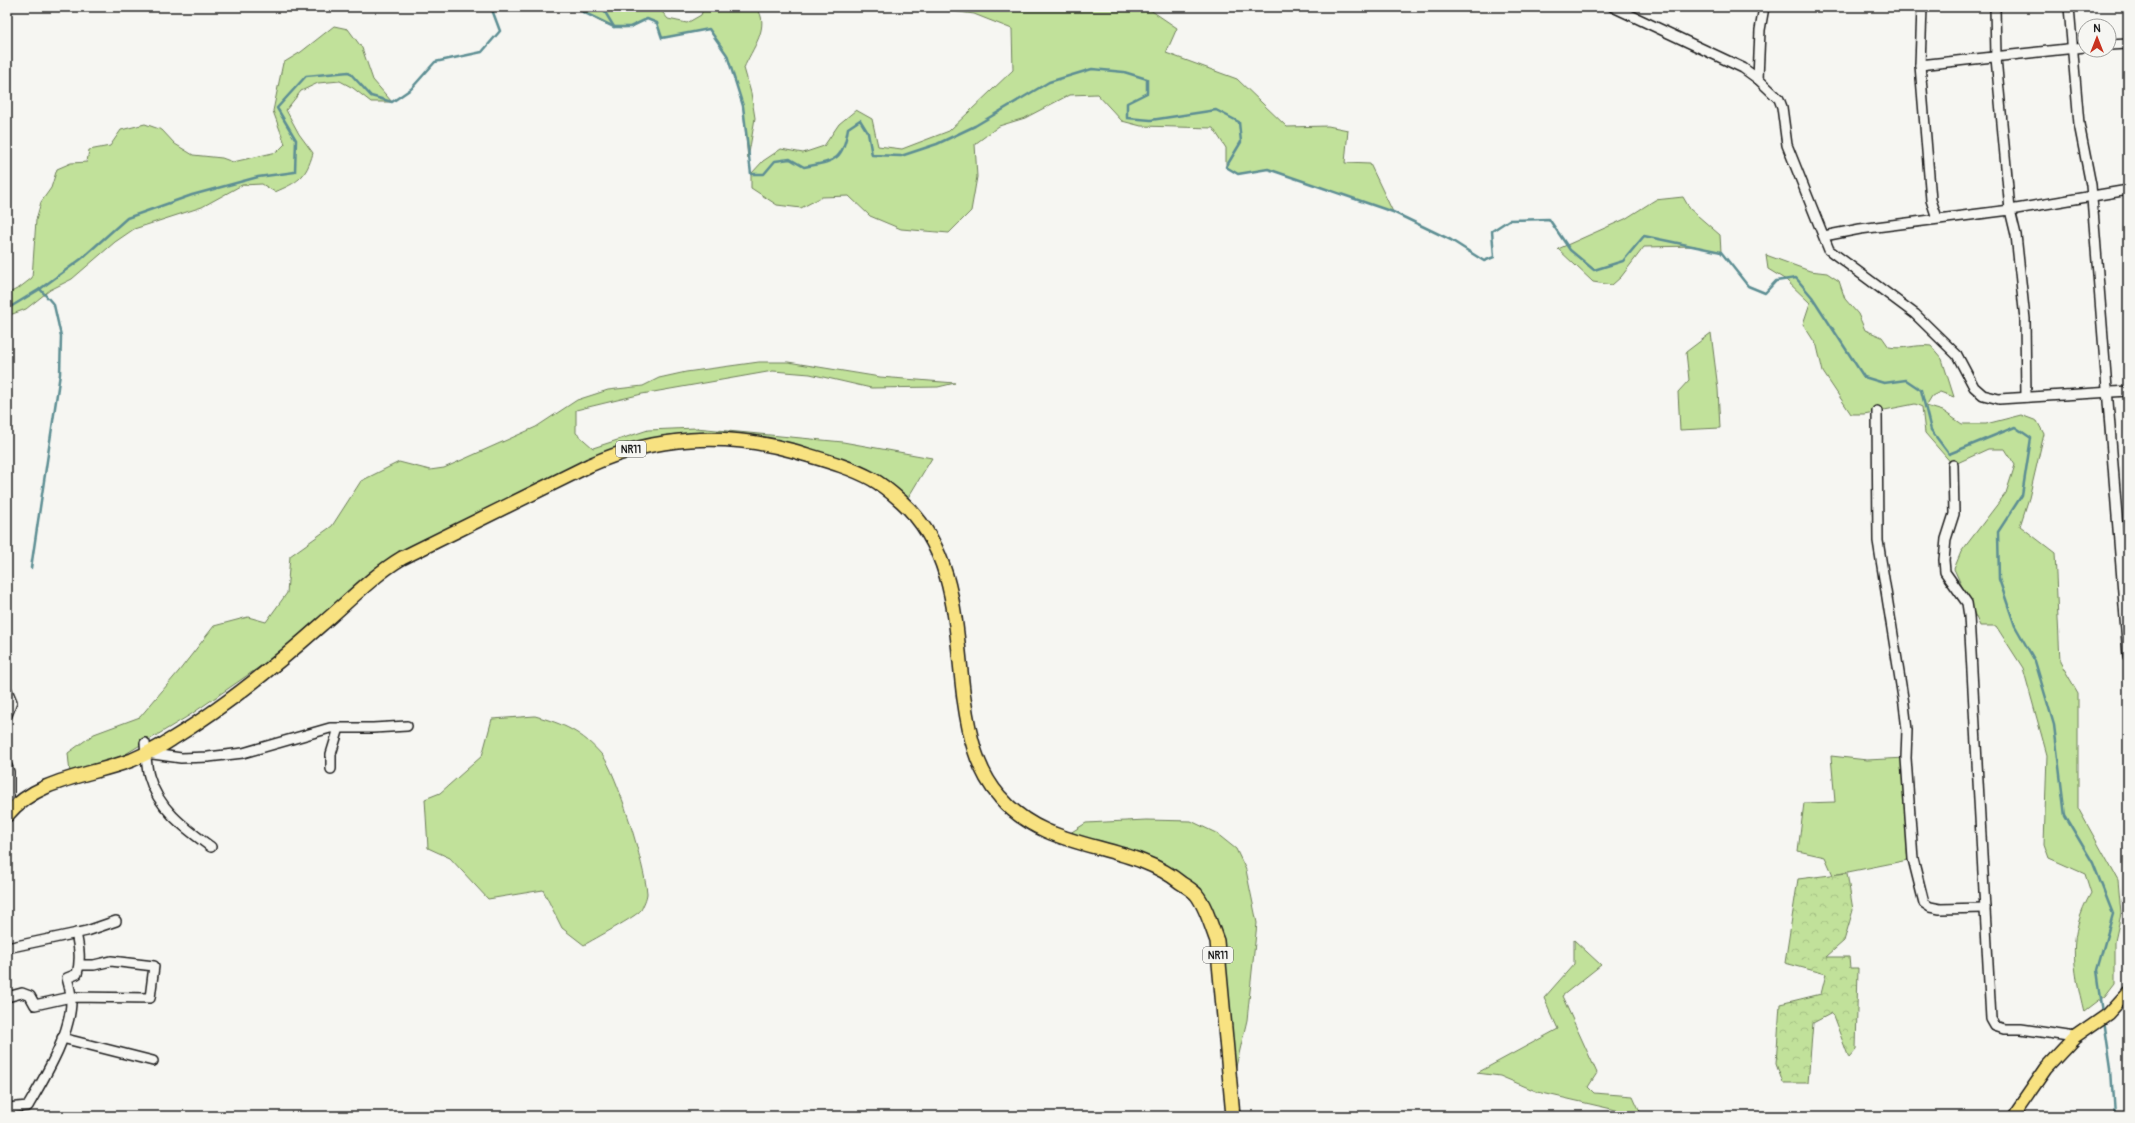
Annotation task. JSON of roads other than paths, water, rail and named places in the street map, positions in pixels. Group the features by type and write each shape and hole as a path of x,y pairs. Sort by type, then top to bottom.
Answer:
{"highway":[{"name":"NR11","path":"7,815 11,799 58,781 120,763 146,748 173,738 260,675 316,630 384,568 408,554 606,458 658,443 706,439 740,441 788,450 861,473 886,488 924,526 934,542 944,566 952,600 965,709 974,751 980,766 1000,798 1028,822 1045,831 1112,853 1143,860 1174,876 1196,895 1209,920 1217,941 1233,1116"}],"main road":[{"path":"2013,1116 2046,1068 2075,1037 2108,1014 2128,992"}],"street":[{"path":"1613,7 1743,68 1758,79 1779,99 1782,107 1787,145 1829,250 1915,314 1939,336 1957,355 1974,387 1990,397 2026,397 2128,391"},
{"path":"1758,79 1760,30 1764,7"},
{"path":"1922,7 1920,65 1931,200 1936,218"},
{"path":"1995,7 1996,58 2010,210 2016,235 2024,319 2026,397"},
{"path":"2069,7 2079,124 2091,185 2106,392 2127,608 2128,656"},
{"path":"2117,45 2128,44"},
{"path":"1920,65 2077,49"},
{"path":"1824,236 1936,218 2010,210 2128,190"},
{"path":"1877,411 1878,541 1907,730 1906,758 1913,859 1924,903 1930,907 1951,910 1985,908"},
{"path":"1953,465 1954,514 1946,539 1944,560 1945,572 1967,603 1969,616 1991,1019 1995,1026 2004,1029 2021,1029 2075,1037"},
{"path":"7,690 12,702 7,715"},
{"path":"211,847 177,821 161,802 149,776 146,748 181,758 215,756 243,753 307,733 330,728 407,726"},
{"path":"331,769 331,754 339,728"},
{"path":"7,766 9,772 11,799"},
{"path":"7,948 76,933 116,921"},
{"path":"7,1108 28,1106 52,1066 68,1020 71,997 67,978 77,974 80,965 79,944 76,933"},
{"path":"7,996 22,993 30,996 35,1005 71,997 150,998 154,966 111,961 94,965 80,965"},
{"path":"62,1038 153,1060"}],"waterway":[{"path":"7,309 40,289 81,259 127,218 192,195 258,177 295,172 296,140 277,108 306,76 349,72 371,96 392,102 411,89 435,62 482,52 500,31 491,7"},
{"path":"578,7 583,12 614,27"},
{"path":"602,7 614,27 630,27 647,19 657,23 662,38 709,29 727,55 743,106 751,174 764,174 775,161 790,159 804,167 830,161 840,154 846,139 848,128 860,120 868,133 872,155 901,156 937,144 975,126 1049,82 1092,69 1124,72 1147,79 1147,93 1127,103 1127,118 1151,120 1216,110 1239,122 1241,142 1226,167 1238,174 1268,169 1393,212 1451,240 1484,261 1494,257 1492,231 1509,220 1549,219 1570,250 1594,270 1623,261 1644,236 1721,252 1748,286 1765,293 1776,281 1796,278 1812,297 1864,377 1884,383 1906,380 1921,390 1931,430 1949,454 2015,427 2031,438 2022,495 1998,532 1999,579 2015,626 2035,661 2054,725 2065,816 2093,863 2113,914 2097,970 2103,1013"},
{"path":"31,568 60,374 61,336 54,305 40,289"},
{"path":"2104,1020 2111,1068 2114,1116"}]}
